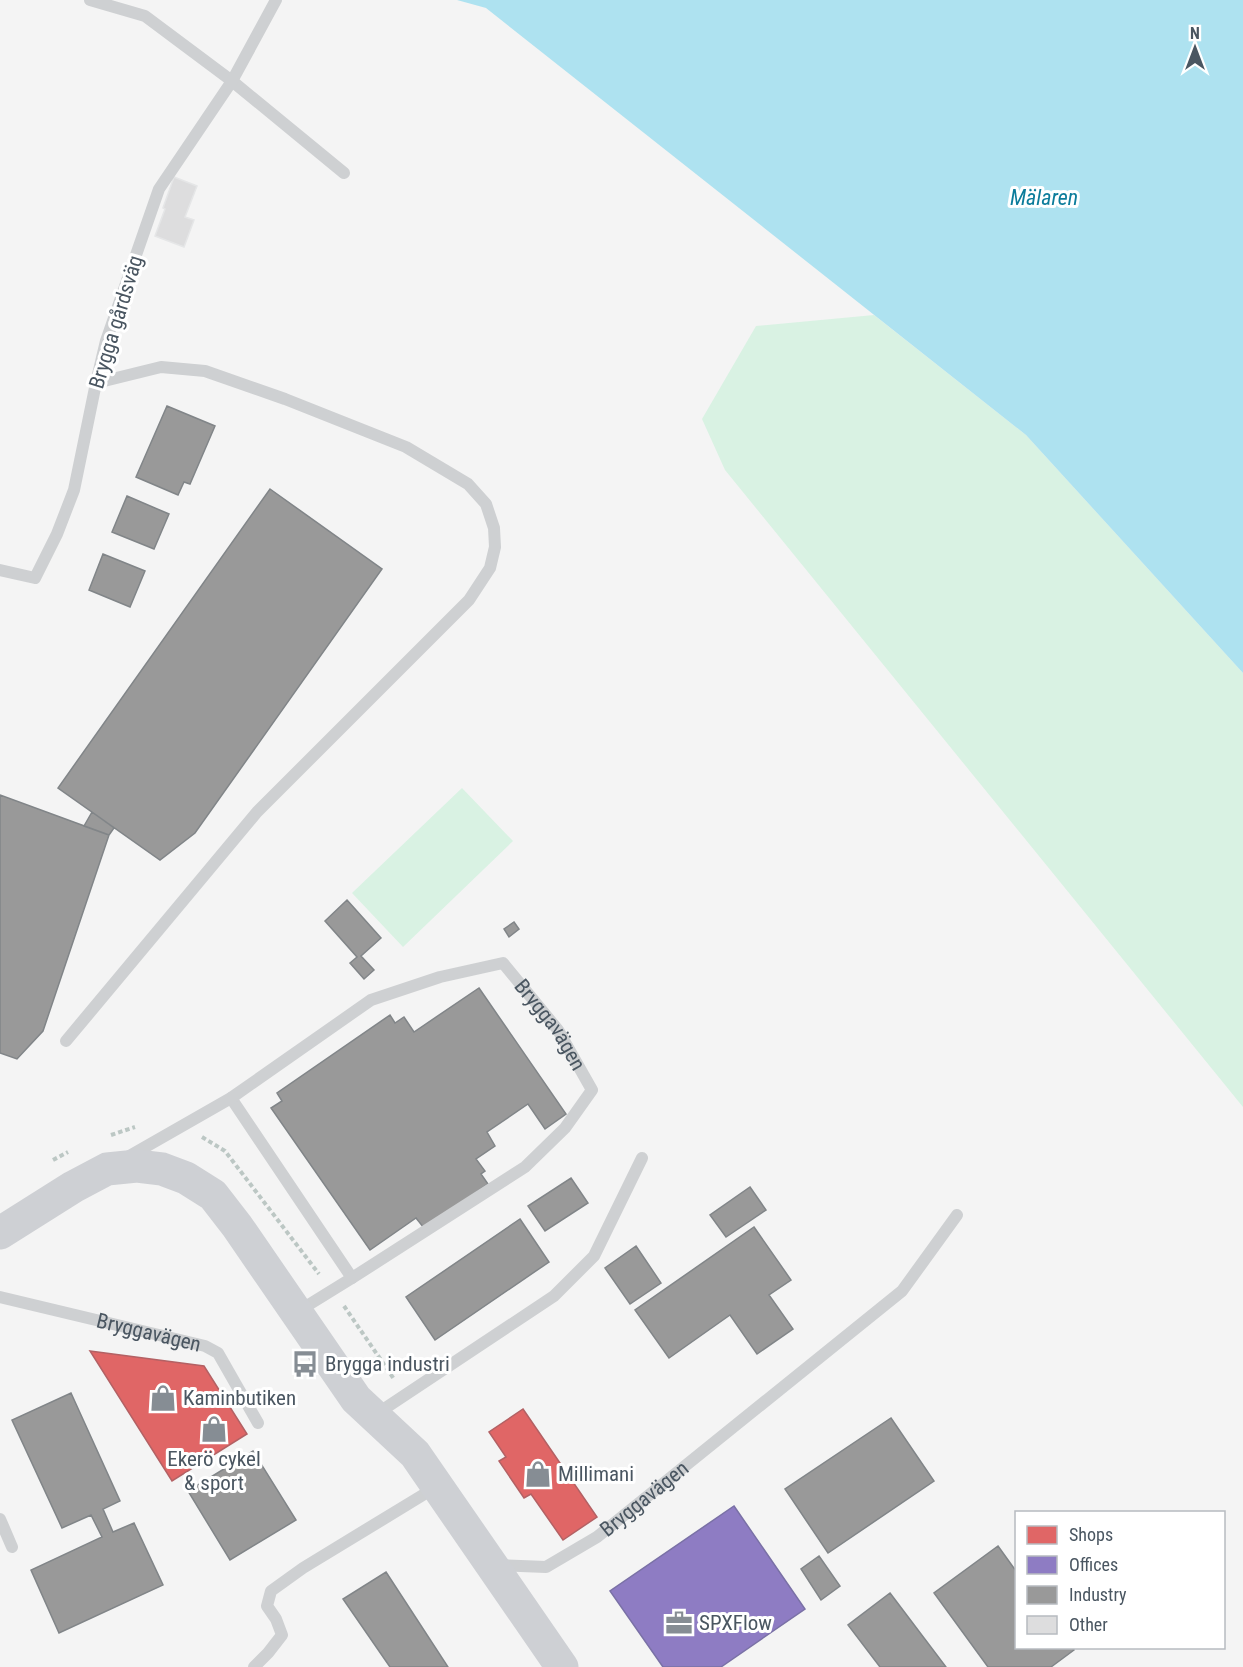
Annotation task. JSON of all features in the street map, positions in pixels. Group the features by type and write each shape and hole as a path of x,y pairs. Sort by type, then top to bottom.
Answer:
{"main road":[{"name":"Bryggavägen","path":"0,1233 107,1168 137,1166 162,1169 186,1178 213,1195 237,1226 356,1399 415,1454 562,1667"}],"lane":[{"path":"90,0 145,16 232,81 344,173"},
{"name":"Brygga gårdsväg","path":"0,570 35,578 57,534 74,490 106,341 159,189 232,81 276,0"},
{"path":"66,1041 257,813 469,600 490,568 495,547 494,528 486,504 468,483 406,447 285,399 205,371 161,367 96,383"},
{"name":"Bryggavägen","path":"107,1168 231,1098 371,1000 440,977 503,963 558,1030 592,1090 565,1128 525,1167 296,1312"},
{"path":"231,1098 351,1278"},
{"path":"374,1416 554,1296 594,1256 642,1158"},
{"name":"Bryggavägen","path":"492,1565 546,1567 597,1537 902,1291 957,1215"},
{"name":"Bryggavägen","path":"0,1297 205,1346 218,1353 258,1423"},
{"path":"254,1667 282,1635 276,1619 267,1606 272,1591 303,1568 437,1486"},
{"path":"0,1519 12,1547"}],"green space":[{"path":"874,315 1026,435 1243,673 1243,1107 725,470 702,419 756,326"},
{"path":"462,788 513,841 403,947 352,893"}],"water":[{"name":"Mälaren","path":"457,0 1243,0 1243,673 1026,435 486,8"}],"building: Shops":[{"path":"90,1351 204,1366 247,1434 172,1481"},
{"path":"523,1409 597,1517 563,1540 531,1494 524,1498 499,1461 506,1457 489,1432"}],"building: Offices":[{"path":"734,1506 805,1609 721,1667 663,1667 610,1591"}],"building: Industry":[{"path":"167,406 215,426 190,484 184,482 178,495 136,477"},
{"path":"270,489 382,569 195,833 160,860 58,788"},
{"path":"127,496 169,514 154,549 112,532"},
{"path":"103,554 145,571 130,607 89,590"},
{"path":"0,795 109,835 43,1031 17,1059 0,1053"},
{"path":"92,812 114,828 109,835 84,826"},
{"path":"347,900 381,938 361,956 374,970 364,979 350,963 357,957 325,921"},
{"path":"514,922 519,929 509,937 504,929"},
{"path":"479,988 566,1114 545,1129 528,1104 487,1132 495,1146 476,1159 485,1171 481,1174 488,1184 424,1228 416,1218 370,1250 271,1108 282,1101 277,1093 390,1015 395,1023 404,1017 414,1032"},
{"path":"571,1178 588,1203 545,1231 528,1206"},
{"path":"750,1187 766,1210 726,1237 710,1215"},
{"path":"520,1219 549,1262 435,1340 406,1297"},
{"path":"754,1227 791,1280 769,1295 793,1329 757,1354 730,1315 669,1358 635,1310"},
{"path":"636,1246 661,1283 630,1304 605,1268"},
{"path":"71,1393 120,1501 103,1509 113,1532 134,1523 163,1585 59,1633 31,1570 102,1537 91,1515 62,1528 12,1420"},
{"path":"891,1418 934,1481 828,1553 785,1489"},
{"path":"253,1451 296,1520 230,1560 188,1491"},
{"path":"998,1546 1015,1570 1015,1649 1074,1650 1051,1667 988,1667 934,1593"},
{"path":"819,1556 840,1586 821,1600 801,1569"},
{"path":"386,1572 448,1667 390,1667 343,1599"},
{"path":"890,1593 946,1667 880,1667 848,1625"}],"building: Other":[{"path":"174,177 197,186 185,217 194,220 184,247 155,236"}],"place":[{"name":"Brygga industri","path":"305,1364"},
{"name":"Kaminbutiken","path":"163,1398"},
{"name":"Ekerö cykel & sport","path":"214,1429"},
{"name":"Millimani","path":"538,1474"},
{"name":"SPXFlow","path":"679,1623"}]}
